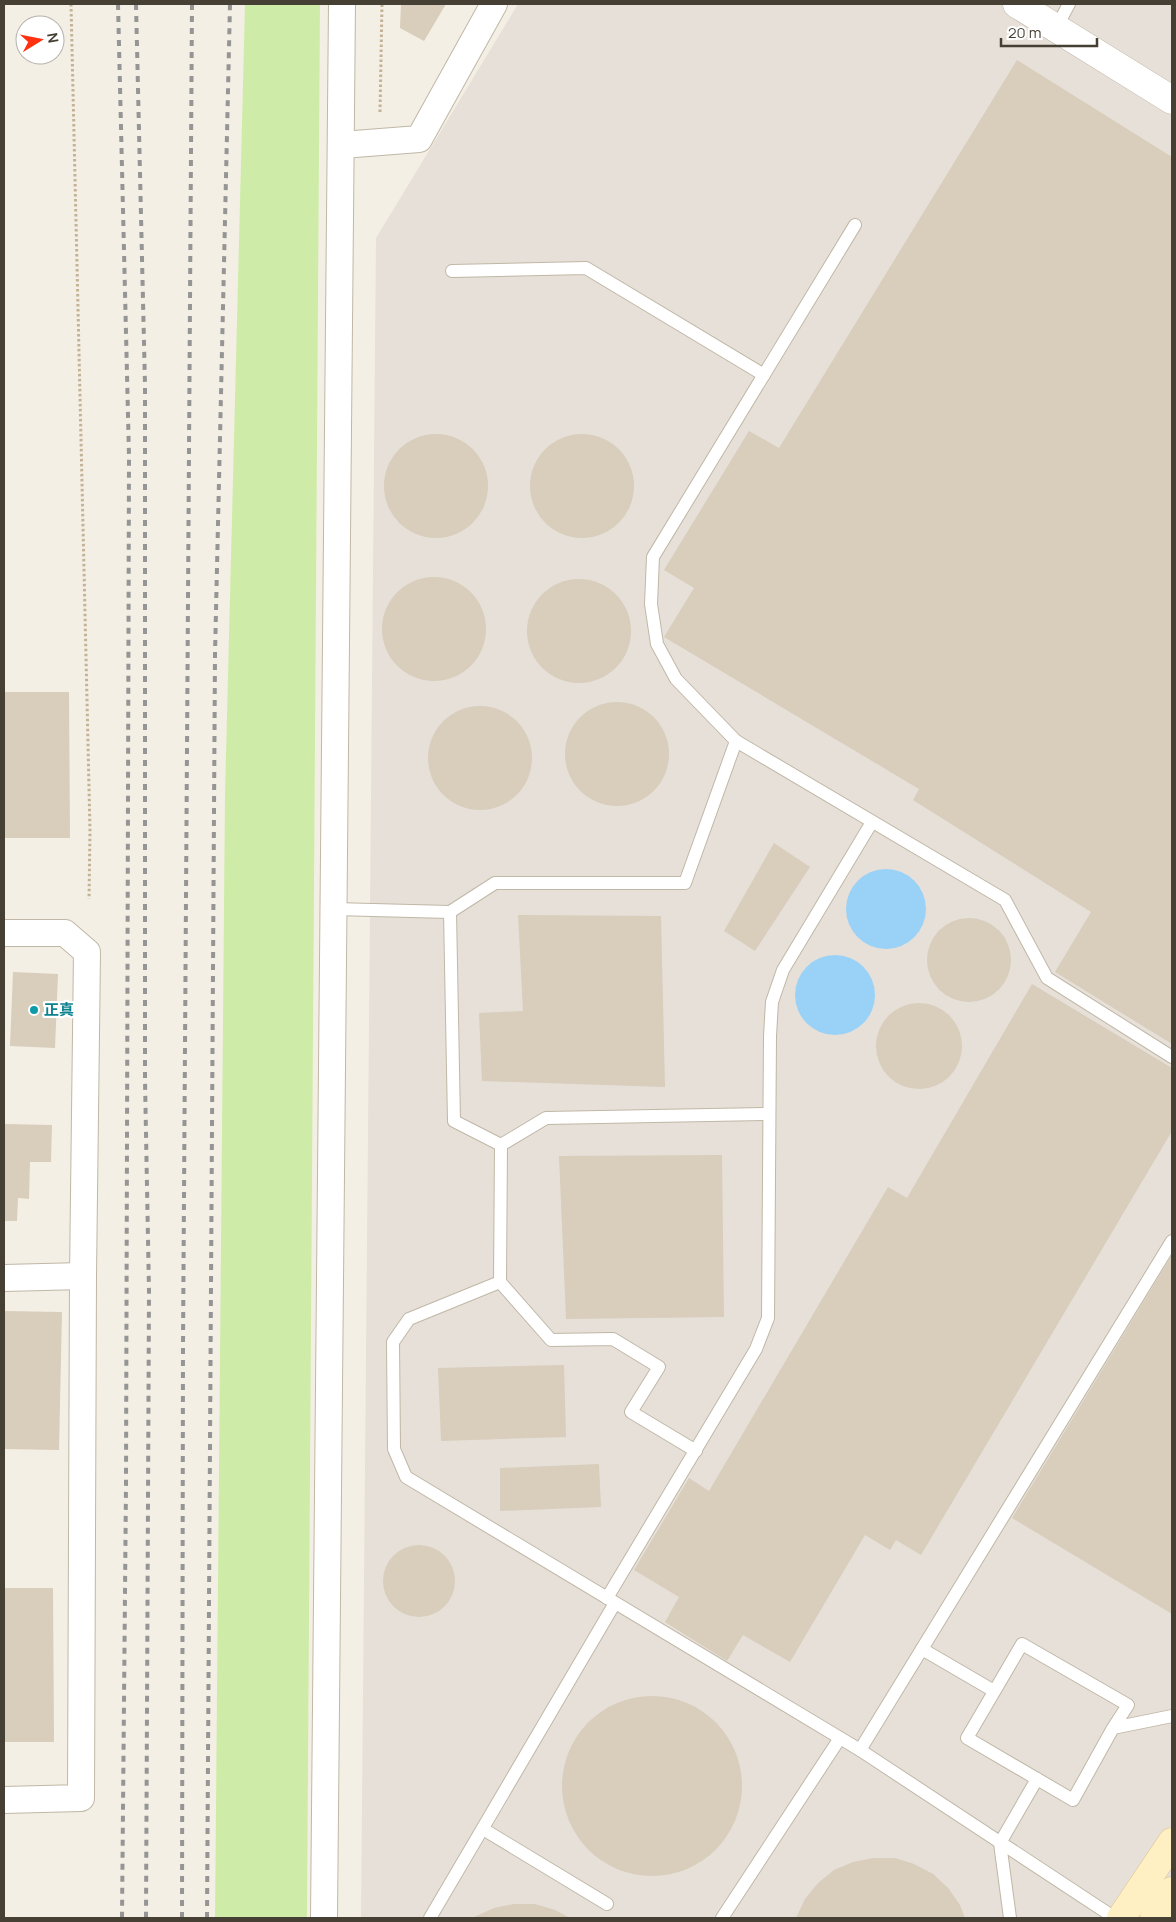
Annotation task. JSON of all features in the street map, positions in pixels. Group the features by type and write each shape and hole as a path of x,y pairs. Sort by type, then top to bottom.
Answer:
{"main road":[{"path":"1121,1918 1172,1842"},
{"path":"1154,1918 1172,1891"}],"street":[{"path":"324,1918 342,4"},
{"path":"342,145 419,139 494,4"},
{"path":"1017,4 1172,100"},
{"path":"4,933 65,932 87,952 83,1276 81,1798 4,1800"},
{"path":"4,1278 83,1276"}],"lane":[{"path":"1056,28 1069,4"},
{"path":"856,225 653,556 651,604 657,644 676,679 736,742 1005,900 1046,978 1172,1057"},
{"path":"452,271 586,268 764,375"},
{"path":"334,909 450,912 495,883 685,883 736,742"},
{"path":"430,1918 483,1829 696,1450 756,1349 768,1318 769,1114 772,1002 783,970 872,822"},
{"path":"450,912 454,1122 501,1146"},
{"path":"501,1146 546,1118 769,1114"},
{"path":"501,1146 500,1282 550,1340 614,1339 659,1368 631,1412 696,1450"},
{"path":"860,1750 1172,1240"},
{"path":"500,1282 409,1318 393,1342 394,1449 406,1477 860,1750 1115,1918"},
{"path":"1022,1644 1128,1705 1113,1728 1073,1800 967,1738 1022,1644"},
{"path":"922,1649 994,1691"},
{"path":"1113,1728 1172,1716"},
{"path":"722,1918 840,1738"},
{"path":"1010,1918 1000,1843 1037,1779"},
{"path":"483,1829 607,1904"}],"path":[{"path":"71,4 90,832 89,899"},
{"path":"379,142 382,4"}],"shaded area":[{"path":"518,4 1172,4 1172,1918 361,1918 376,238"}],"green space":[{"path":"245,4 320,4 307,1918 215,1918 225,794"}],"water":[{"path":"886,869 901,872 914,881 923,894 926,909 923,924 914,937 901,946 886,949 871,946 858,937 849,924 846,909 849,894 858,881 871,872"},
{"path":"835,955 850,958 863,967 872,980 875,995 872,1010 863,1023 850,1032 835,1035 820,1032 807,1023 798,1010 795,995 798,980 807,967 820,958"}],"building":[{"path":"401,4 446,4 424,41 400,28"},
{"path":"1017,60 1172,157 1172,1044 1055,972 1091,912 913,800 919,789 664,637 694,588 664,570 749,431 779,448"},
{"path":"436,434 456,438 473,449 484,466 488,486 484,506 473,523 456,534 436,538 416,534 399,523 388,506 384,486 388,466 399,449 416,438"},
{"path":"582,434 602,438 619,449 630,466 634,486 630,506 619,523 602,534 582,538 562,534 545,523 534,506 530,486 534,466 545,449 562,438"},
{"path":"434,577 454,581 471,592 482,609 486,629 482,649 471,666 454,677 434,681 414,677 397,666 386,649 382,629 386,609 397,592 414,581"},
{"path":"579,579 599,583 616,594 627,611 631,631 627,651 616,668 599,679 579,683 559,679 542,668 531,651 527,631 531,611 542,594 559,583"},
{"path":"4,692 69,692 70,838 4,838"},
{"path":"617,702 637,706 654,717 665,734 669,754 665,774 654,791 637,802 617,806 597,802 580,791 569,774 565,754 569,734 580,717 597,706"},
{"path":"480,706 500,710 517,721 528,738 532,758 528,778 517,795 500,806 480,810 460,806 443,795 432,778 428,758 432,738 443,721 460,710"},
{"path":"774,843 810,867 755,951 724,931"},
{"path":"518,915 661,916 665,1087 482,1081 479,1013 523,1011"},
{"path":"961,918 977,918 993,925 1004,936 1011,952 1008,976 999,990 993,995 977,1002 961,1002 945,995 934,984 927,968 927,952 934,936 945,925"},
{"name":"正真","path":"13,972 58,974 55,1048 10,1046"},
{"path":"1032,984 1172,1068 1172,1131 921,1555 896,1540 890,1550 865,1535 790,1662 743,1635 727,1661 665,1622 679,1597 634,1570 689,1478 709,1491 888,1187 907,1198"},
{"path":"919,1003 935,1007 949,1016 958,1030 962,1046 958,1062 949,1076 935,1085 919,1089 903,1085 889,1076 880,1062 876,1046 880,1030 889,1016 903,1007"},
{"path":"4,1124 52,1125 51,1162 30,1162 29,1199 18,1198 17,1221 4,1221"},
{"path":"722,1155 724,1317 566,1319 559,1156"},
{"path":"1172,1255 1172,1614 1012,1518"},
{"path":"4,1311 62,1312 59,1450 4,1449"},
{"path":"564,1365 566,1437 441,1441 438,1368"},
{"path":"599,1464 601,1507 500,1511 500,1468"},
{"path":"426,1545 445,1555 453,1567 455,1581 453,1595 445,1607 433,1615 412,1617 393,1607 385,1595 383,1574 393,1555 405,1547"},
{"path":"4,1588 53,1588 54,1742 4,1742"},
{"path":"652,1696 686,1703 709,1717 721,1729 731,1744 738,1760 742,1786 735,1820 721,1843 709,1855 694,1865 678,1872 652,1876 618,1869 595,1855 583,1843 573,1828 566,1812 562,1786 569,1752 583,1729 595,1717 610,1707 626,1700"},
{"path":"873,1858 895,1858 914,1864 933,1874 948,1888 960,1905 965,1918 796,1918 805,1899 818,1883 834,1870 853,1862"},
{"path":"514,1904 535,1904 555,1910 570,1918 472,1918 494,1908"}],"railway":[{"path":"118,4 129,456 126,1484 122,1918"},
{"path":"136,4 145,385 145,1080 149,1292 146,1918"},
{"path":"182,1918 183,1345 192,4"},
{"path":"207,1918 215,654 230,4"}],"place":[{"name":"正真","path":"34,1010"}]}
